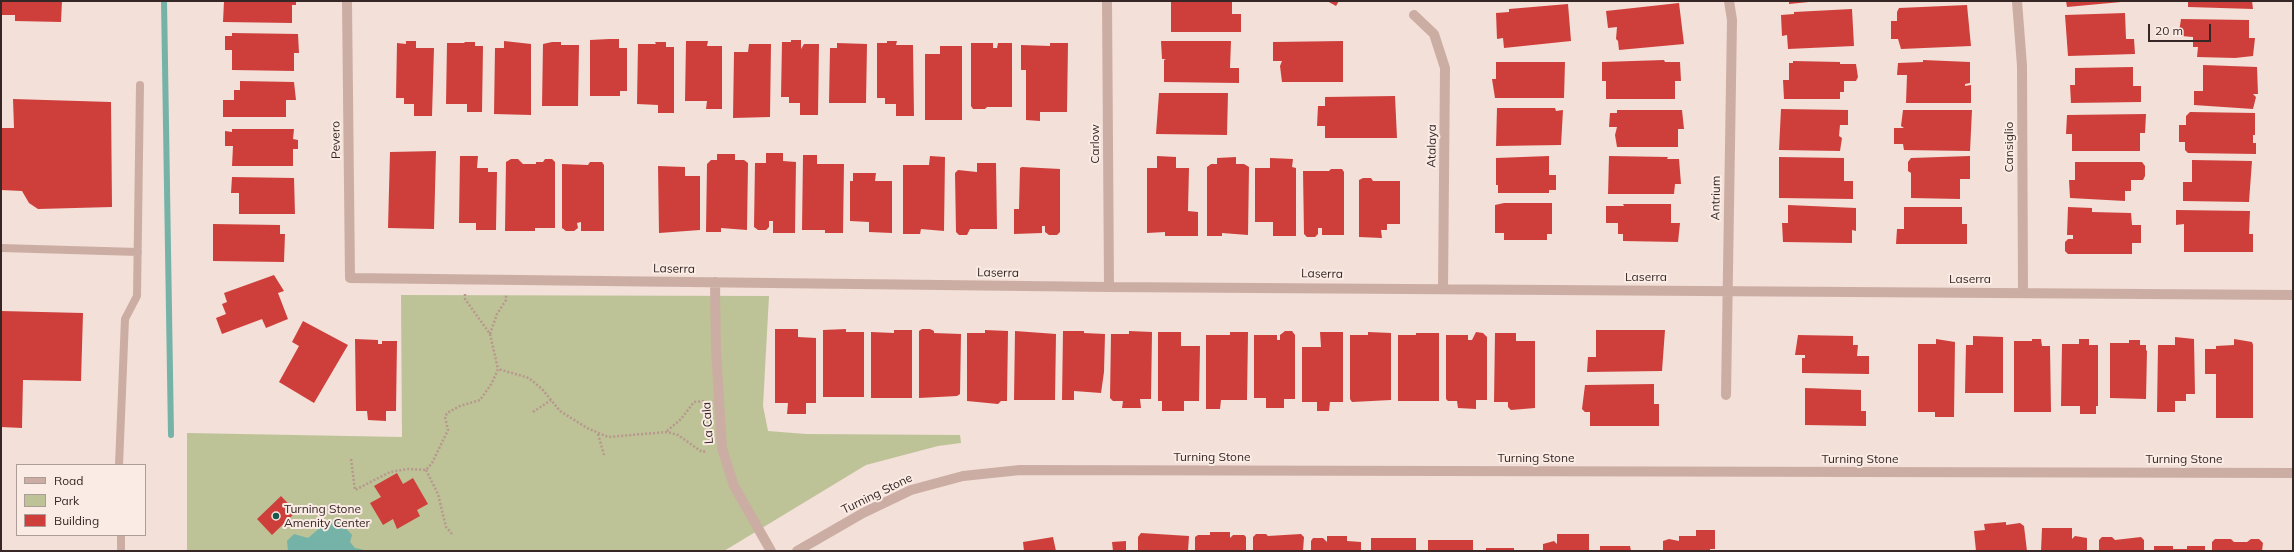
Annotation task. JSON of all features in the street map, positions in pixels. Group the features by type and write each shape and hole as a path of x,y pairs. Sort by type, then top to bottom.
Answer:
{"street":[{"name":"Pevero","path":"347,1 350,278"},
{"name":"Carlow","path":"1107,1 1109,287"},
{"name":"Antrium","path":"1726,395 1732,20 1729,1"},
{"name":"Cansiglio","path":"2017,1 2022,66 2022,293"},
{"name":"Atalaya","path":"1414,15 1434,34 1445,68 1443,288"},
{"name":"Laserra","path":"350,278 1109,287 1443,288 2293,295"},
{"name":"La Cala","path":"715,282 722,448 734,486 771,551"},
{"name":"Turning Stone","path":"797,551 863,513 912,490 963,476 1020,470 2293,473"}],"lane":[{"path":"119,464 125,318 137,296 140,85"},
{"path":"1,248 138,252"},
{"path":"121,536 121,551"}],"path":[{"path":"426,470 432,463 448,430 445,418 447,413 460,406 480,400 492,383 498,369 490,334 465,299 464,279"},
{"path":"490,334 497,314 506,300 507,280"},
{"path":"498,369 528,378 560,411 598,433 608,437 666,432 678,435 702,452 722,448"},
{"path":"666,432 681,419 694,402 719,399"},
{"path":"533,412 551,400"},
{"path":"598,433 604,455"},
{"path":"351,459 355,490 390,472 408,469 426,470"},
{"path":"426,470 438,494 446,527 452,534"}],"green space":[{"path":"401,295 769,296 763,406 768,431 806,434 960,435 961,443 938,446 866,465 724,551 187,551 187,433 402,437"}],"water":[{"path":"338,520 352,535 350,542 355,548 369,551 288,551 287,541 294,534 308,538 328,521"}],"building":[{"path":"1,1 62,1 61,22 15,21 15,15 1,15"},
{"path":"224,1 296,1 296,5 292,5 292,23 223,22"},
{"path":"1171,1 1232,1 1232,14 1241,14 1241,32 1171,32"},
{"path":"1327,1 1339,1 1336,6"},
{"path":"1789,1 1809,1 1809,2 1789,4"},
{"path":"2066,1 2121,1 2121,2 2067,7"},
{"path":"2188,1 2252,1 2253,9 2188,7"},
{"path":"1679,3 1684,44 1619,50 1618,41 1616,39 1617,27 1608,28 1606,11"},
{"path":"1568,4 1571,41 1504,48 1503,38 1497,39 1496,13 1509,12 1509,9"},
{"path":"1967,5 1971,46 1901,49 1898,39 1891,39 1891,21 1897,21 1897,12 1899,8"},
{"path":"1852,9 1854,46 1788,49 1787,35 1782,36 1781,15 1794,14 1794,12"},
{"path":"2125,13 2126,39 2134,39 2135,54 2068,56 2065,15"},
{"path":"2181,19 2249,20 2249,38 2255,38 2253,56 2235,58 2197,57 2198,47 2193,47 2193,37 2181,36 2179,32"},
{"path":"232,33 298,34 299,53 294,53 294,71 232,70 232,50 225,50 225,36 232,36"},
{"path":"619,39 619,48 627,48 627,91 620,91 620,96 590,96 590,40"},
{"path":"791,40 801,40 801,49 804,44 819,44 818,115 800,115 800,103 789,103 789,97 781,97 782,42 791,42"},
{"path":"406,41 416,41 416,48 434,48 432,116 414,116 414,104 404,104 404,98 396,98 397,43 406,44"},
{"path":"504,41 531,44 531,115 494,114 495,48 504,48"},
{"path":"686,41 708,41 707,46 722,46 722,109 706,109 707,101 685,101"},
{"path":"887,41 897,41 896,45 913,45 914,116 896,116 896,104 885,104 885,98 877,98 877,43 887,43"},
{"path":"1161,41 1231,41 1230,68 1239,68 1239,83 1164,82 1164,60 1166,59 1162,59"},
{"path":"1343,41 1343,82 1282,82 1280,66 1282,61 1273,61 1273,42"},
{"path":"475,42 475,46 483,46 482,112 467,112 467,104 446,104 447,43"},
{"path":"561,42 561,45 579,45 578,106 542,106 543,44"},
{"path":"655,42 666,42 666,47 674,47 674,113 658,113 658,105 637,104 638,44 656,44"},
{"path":"837,43 867,44 866,103 829,103 830,48 837,48"},
{"path":"971,43 993,43 993,48 997,48 998,43 1012,43 1012,107 987,107 985,109 973,109 971,106"},
{"path":"1050,43 1068,43 1067,112 1040,112 1040,121 1026,120 1026,70 1021,70 1021,45 1050,46"},
{"path":"749,44 771,44 770,117 733,118 734,52 748,52"},
{"path":"940,46 962,46 962,120 925,120 925,54 940,54"},
{"path":"1664,60 1665,62 1680,62 1681,81 1675,81 1675,99 1606,99 1606,81 1602,81 1602,62"},
{"path":"1923,60 1970,62 1970,83 1965,84 1965,86 1971,85 1971,103 1906,103 1907,75 1897,75 1898,63 1923,62"},
{"path":"1793,61 1840,62 1840,64 1856,64 1858,77 1856,81 1844,81 1844,92 1840,92 1840,99 1784,99 1783,80 1789,80 1789,63 1793,63"},
{"path":"1496,62 1565,62 1564,98 1495,98 1492,79 1496,79"},
{"path":"2203,65 2257,67 2258,94 2253,94 2256,97 2253,109 2194,105 2194,91 2203,91"},
{"path":"2133,67 2133,86 2141,86 2141,102 2071,103 2070,85 2075,85 2075,68"},
{"path":"240,81 294,82 296,100 286,100 286,117 223,117 223,100 234,100 234,90 240,90"},
{"path":"1159,93 1228,93 1227,135 1156,134"},
{"path":"1395,96 1397,138 1325,138 1325,126 1317,126 1318,106 1325,106 1325,97"},
{"path":"13,99 111,102 112,207 38,209 29,203 22,191 1,190 1,128 14,128"},
{"path":"1497,108 1555,108 1556,111 1563,110 1561,145 1496,146"},
{"path":"1781,109 1848,110 1848,125 1840,125 1839,136 1842,138 1840,151 1779,150"},
{"path":"1617,110 1682,110 1684,129 1678,129 1678,147 1617,147 1615,135 1617,127 1609,127 1610,113 1617,113"},
{"path":"1903,110 1972,110 1970,151 1904,150 1903,144 1894,144 1894,128 1904,128 1901,126"},
{"path":"2190,112 2255,113 2255,135 2253,135 2253,143 2256,143 2256,154 2188,153 2185,150 2185,142 2179,142 2179,125 2186,125 2186,116"},
{"path":"2146,114 2145,133 2140,133 2140,151 2072,151 2072,134 2066,134 2067,115"},
{"path":"232,129 294,129 293,139 298,140 298,149 293,149 293,166 232,166 233,146 225,146 225,131 232,132"},
{"path":"436,151 434,229 388,228 390,152"},
{"path":"766,153 783,153 783,161 796,162 795,233 773,233 773,221 769,221 769,227 766,230 758,230 754,227 755,163 766,163"},
{"path":"717,154 735,154 735,160 744,160 748,163 747,230 721,228 721,232 706,232 707,164 711,160 717,160"},
{"path":"803,155 817,155 817,164 844,164 843,233 825,233 825,230 802,230"},
{"path":"460,156 478,156 477,168 488,168 488,172 497,172 496,230 476,230 476,223 459,223"},
{"path":"930,156 945,157 944,231 921,229 920,234 903,234 903,165 929,165"},
{"path":"1157,156 1176,157 1176,168 1189,168 1188,211 1198,212 1198,236 1165,236 1165,232 1147,233 1147,168 1157,168"},
{"path":"1549,156 1549,175 1556,175 1556,190 1549,190 1549,193 1498,193 1498,185 1496,185 1496,158"},
{"path":"1609,156 1668,157 1667,159 1679,159 1681,184 1675,184 1674,194 1608,194"},
{"path":"1970,156 1970,179 1960,179 1960,199 1911,198 1911,173 1908,171 1908,162 1911,158"},
{"path":"1236,157 1236,164 1244,164 1249,167 1248,235 1222,233 1222,236 1207,236 1207,167 1211,164 1217,164 1217,158"},
{"path":"1779,157 1844,158 1844,181 1853,181 1853,199 1779,198"},
{"path":"1270,158 1293,159 1292,167 1296,168 1296,236 1273,236 1273,222 1255,222 1255,168 1270,168"},
{"path":"511,159 518,159 523,164 536,164 536,162 543,162 545,159 552,159 555,162 555,228 535,228 535,231 505,231 506,162"},
{"path":"2192,160 2252,161 2249,202 2183,201 2183,182 2192,182"},
{"path":"590,162 602,162 604,165 604,231 581,231 581,222 577,223 578,228 574,231 566,231 562,228 562,164 588,165"},
{"path":"2075,162 2142,162 2145,166 2145,176 2143,180 2131,180 2131,191 2125,191 2125,201 2070,198 2069,180 2075,180"},
{"path":"977,163 996,163 997,229 970,229 967,235 959,235 956,232 955,173 958,170 977,172"},
{"path":"658,166 685,167 685,176 700,176 700,230 659,233"},
{"path":"1020,168 1060,169 1060,232 1057,235 1049,235 1045,232 1045,226 1042,226 1042,233 1014,234 1014,209 1019,209"},
{"path":"1331,169 1342,169 1344,172 1344,235 1322,235 1322,228 1318,228 1318,234 1315,237 1307,237 1304,234 1303,171 1329,171"},
{"path":"853,173 876,173 875,181 892,181 892,233 869,232 869,222 850,221 850,181 853,181"},
{"path":"232,177 294,178 295,214 239,214 239,193 231,193"},
{"path":"1363,178 1371,178 1373,181 1400,181 1400,224 1387,224 1387,230 1381,230 1382,238 1359,237 1359,180"},
{"path":"1504,203 1552,203 1552,234 1547,234 1547,240 1504,240 1504,233 1495,233 1495,205"},
{"path":"1623,204 1671,204 1671,223 1680,223 1678,242 1623,241 1623,234 1618,234 1618,223 1606,223 1606,206 1624,206"},
{"path":"1788,205 1856,208 1856,231 1852,230 1852,243 1783,242 1782,223 1788,223"},
{"path":"1904,207 1962,207 1962,224 1967,224 1967,244 1896,244 1897,229 1904,229"},
{"path":"2068,207 2092,208 2092,212 2131,213 2132,225 2141,225 2141,243 2132,243 2132,254 2068,254 2065,251 2065,242 2068,239 2073,239 2073,235 2067,235"},
{"path":"2176,210 2250,211 2249,234 2253,234 2253,252 2184,252 2184,224 2176,225"},
{"path":"213,224 280,225 280,234 285,234 284,262 213,261"},
{"path":"274,275 284,291 278,293 288,319 266,328 262,319 222,334 216,318 226,314 222,304 227,302 224,293"},
{"path":"1,311 83,313 81,381 23,380 22,428 1,427"},
{"path":"303,321 348,345 314,403 279,382 299,346 292,342"},
{"path":"775,329 798,329 798,337 816,338 816,403 806,403 806,414 787,414 788,403 775,403"},
{"path":"846,329 846,332 864,332 864,397 823,397 823,330"},
{"path":"922,329 930,329 934,331 934,333 961,334 960,394 957,396 919,398 919,331"},
{"path":"894,330 912,330 912,398 871,398 871,332 894,333"},
{"path":"985,330 1008,331 1007,401 1001,401 998,404 967,401 967,333 985,333"},
{"path":"1596,330 1665,330 1662,371 1587,372 1588,357 1596,357"},
{"path":"1015,331 1056,334 1055,400 1014,400"},
{"path":"1063,331 1084,331 1084,333 1105,334 1104,372 1101,393 1074,391 1074,400 1062,400"},
{"path":"1129,331 1152,332 1151,399 1140,399 1141,408 1122,408 1123,401 1113,401 1110,398 1111,334 1129,334"},
{"path":"1285,331 1292,331 1295,335 1295,399 1284,399 1284,408 1266,408 1266,398 1254,398 1254,335 1277,335 1277,340 1280,340 1280,335"},
{"path":"1158,332 1181,332 1181,346 1200,346 1199,401 1184,401 1184,411 1162,411 1162,401 1158,401"},
{"path":"1230,332 1248,332 1247,400 1221,400 1220,409 1206,409 1206,335 1230,335"},
{"path":"1320,332 1343,332 1343,402 1330,402 1329,411 1317,411 1317,402 1302,402 1302,347 1321,347"},
{"path":"1368,332 1391,333 1391,400 1352,402 1350,399 1350,335 1368,335"},
{"path":"1476,332 1483,333 1487,337 1487,400 1476,400 1476,409 1458,408 1457,401 1448,401 1446,399 1446,335 1468,335 1468,340 1472,340"},
{"path":"1416,333 1439,333 1439,401 1398,401 1398,335 1416,335"},
{"path":"1495,333 1516,333 1516,341 1535,341 1535,408 1511,410 1508,407 1508,402 1494,402"},
{"path":"1798,335 1853,336 1853,345 1858,345 1857,356 1869,356 1869,374 1802,373 1802,358 1805,358 1805,355 1795,355"},
{"path":"1973,336 2003,337 2003,393 1965,393 1966,345 1973,345"},
{"path":"2175,337 2194,339 2195,394 2186,394 2186,401 2175,401 2175,412 2157,412 2158,345 2175,345"},
{"path":"355,339 378,340 378,344 382,344 382,341 397,341 396,411 386,411 386,421 368,420 367,411 356,411"},
{"path":"1936,339 1955,342 1954,417 1935,417 1935,412 1918,412 1918,344 1936,344"},
{"path":"2032,339 2041,339 2042,346 2050,346 2051,412 2014,412 2014,341 2032,341"},
{"path":"2079,339 2089,339 2089,345 2098,345 2098,406 2096,406 2096,414 2080,414 2080,406 2061,406 2062,344 2079,344"},
{"path":"2234,339 2252,342 2253,345 2253,418 2216,418 2216,374 2205,374 2205,349 2216,349 2216,346 2234,345"},
{"path":"2129,340 2140,340 2140,345 2146,345 2146,399 2110,398 2110,343 2129,343"},
{"path":"1654,384 1654,404 1659,404 1659,426 1590,426 1590,412 1585,412 1582,409 1585,385"},
{"path":"1805,388 1861,390 1861,411 1866,411 1866,426 1805,425"},
{"path":"397,473 403,484 413,478 428,504 417,510 420,516 397,529 393,519 383,525 370,503 381,497 374,486"},
{"name":"Turning Stone Amenity Center","path":"281,496 296,512 272,535 257,519"},
{"path":"2006,522 2006,525 2020,523 2024,526 2027,551 1976,551 1974,531 1985,530 1984,524"},
{"path":"2042,528 2072,528 2072,539 2075,536 2087,538 2087,551 2041,551"},
{"path":"1696,530 1715,530 1715,549 1710,549 1710,551 1663,551 1663,541 1669,539 1679,541 1679,536 1696,536"},
{"path":"1210,532 1230,532 1230,538 1233,535 1244,535 1246,537 1246,551 1195,551 1195,537 1198,535 1210,535"},
{"path":"1141,533 1189,536 1188,551 1138,551 1138,537"},
{"path":"1256,534 1266,534 1268,536 1301,534 1304,537 1303,551 1253,551 1253,537"},
{"path":"1557,534 1589,534 1589,551 1543,551 1543,544 1554,541 1557,544"},
{"path":"1327,536 1347,536 1347,541 1361,542 1361,551 1311,551 1311,541 1313,538 1323,538 1327,542"},
{"path":"1053,537 1056,551 1024,551 1023,542"},
{"path":"2102,537 2112,537 2115,540 2141,537 2144,540 2144,551 2099,551 2099,540"},
{"path":"1371,538 1416,538 1416,551 1371,551"},
{"path":"2215,539 2231,539 2234,542 2247,542 2251,539 2259,539 2263,543 2262,551 2212,551 2212,542"},
{"path":"1428,540 1473,540 1473,551 1428,551"},
{"path":"1126,541 1126,551 1113,551 1112,542"},
{"path":"1600,546 1630,546 1631,551 1600,551"},
{"path":"2154,546 2173,546 2173,549 2187,549 2187,546 2205,546 2205,551 2154,551"},
{"path":"1486,548 1514,548 1514,551 1486,551"}],"waterway":[{"path":"164,1 171,435"}],"place":[{"name":"Turning Stone Amenity Center","path":"276,516"}]}
